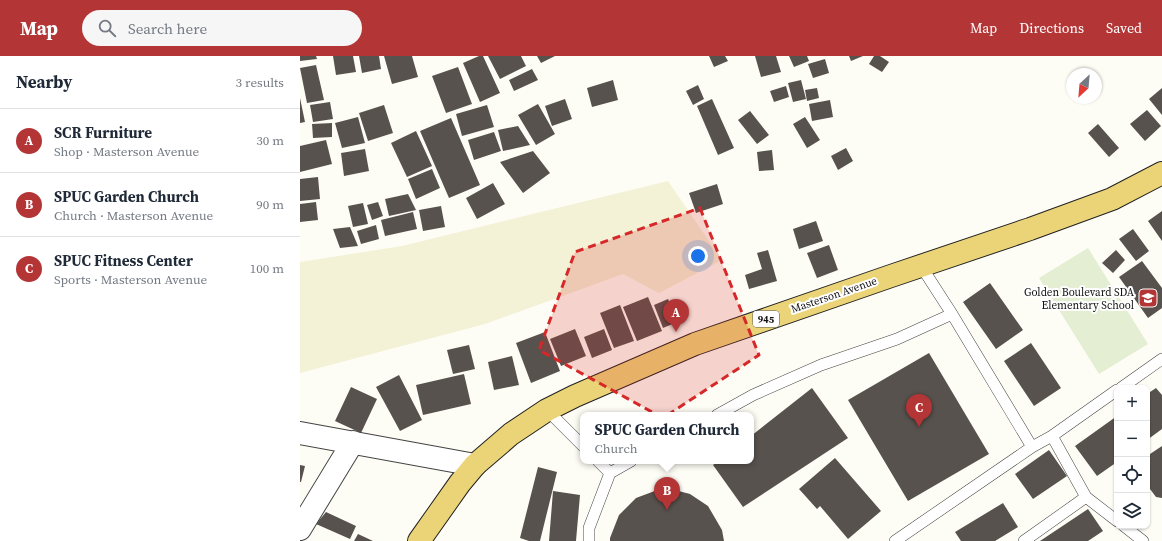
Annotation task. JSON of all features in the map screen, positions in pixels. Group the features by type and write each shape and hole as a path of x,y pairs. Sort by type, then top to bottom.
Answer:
{"main road":[{"name":"Masterson Avenue","path":"419,541 460,483 475,465 511,434 547,410 575,396 695,344 1030,229 1112,199 1162,173"}],"street":[{"path":"300,433 475,465"},
{"path":"300,529 352,442"}],"lane":[{"path":"921,266 952,314 1032,447"},
{"path":"722,412 753,395 821,365 897,339 952,314"},
{"path":"1124,385 1162,359"},
{"path":"895,541 1032,447 1052,436 1114,392"},
{"path":"547,410 580,443"},
{"path":"1052,436 1086,497 1114,518"},
{"path":"601,464 610,472"},
{"path":"589,541 589,528 610,472 626,464"},
{"path":"1024,541 1086,497"},
{"path":"1128,529 1143,541"}],"highlighted area":[{"path":"700,208 759,355 663,418 539,350 575,252"}],"shaded area":[{"path":"668,181 722,260 659,293 623,274 485,324 300,373 300,262 402,246"}],"green space":[{"path":"1088,248 1148,344 1099,374 1039,278"}],"building":[{"path":"300,56 316,56 317,59 300,61"},
{"path":"333,56 353,56 356,72 336,75"},
{"path":"359,56 379,56 381,69 362,73"},
{"path":"384,56 412,56 418,77 392,84"},
{"path":"479,56 483,56 500,93 480,102 463,63"},
{"path":"488,56 521,56 526,66 500,79"},
{"path":"537,56 555,56 541,63"},
{"path":"709,56 725,56 728,61 714,67"},
{"path":"755,56 776,56 781,72 761,77"},
{"path":"789,56 807,56 809,61 794,67"},
{"path":"849,56 863,56 851,61"},
{"path":"874,56 880,56 889,62 882,72 869,64"},
{"path":"825,59 829,73 813,78 808,64"},
{"path":"316,65 324,100 307,103 300,68"},
{"path":"458,67 472,104 446,113 432,76"},
{"path":"532,69 538,80 514,91 509,80"},
{"path":"613,80 618,100 592,107 587,88"},
{"path":"801,80 806,99 793,102 788,83"},
{"path":"698,85 704,99 693,105 686,91"},
{"path":"786,86 789,97 774,102 770,91"},
{"path":"817,88 819,98 807,101 805,90"},
{"path":"1162,88 1162,115 1149,99"},
{"path":"300,98 305,122 300,123"},
{"path":"565,99 572,119 552,126 545,106"},
{"path":"712,99 734,148 718,155 697,106"},
{"path":"830,100 833,117 812,121 809,104"},
{"path":"330,102 333,119 313,122 310,105"},
{"path":"538,104 555,134 536,145 518,115"},
{"path":"384,105 393,133 368,141 359,113"},
{"path":"487,105 494,127 462,136 456,114"},
{"path":"1147,110 1161,126 1145,141 1130,124"},
{"path":"750,111 769,135 757,144 738,120"},
{"path":"358,117 365,143 342,148 335,123"},
{"path":"805,117 820,140 807,148 793,124"},
{"path":"451,118 480,185 449,198 420,131"},
{"path":"332,123 332,137 313,138 312,124"},
{"path":"1098,124 1119,148 1109,157 1088,133"},
{"path":"518,126 530,145 503,151 498,130"},
{"path":"416,131 432,166 407,177 391,143"},
{"path":"494,132 501,151 474,160 468,140"},
{"path":"326,140 332,164 300,172 300,146"},
{"path":"846,148 853,161 838,170 831,156"},
{"path":"365,149 369,171 344,176 341,153"},
{"path":"772,150 774,170 759,171 757,152"},
{"path":"533,151 550,173 523,193 500,162"},
{"path":"432,169 440,188 416,199 408,179"},
{"path":"318,177 320,199 300,201 300,179"},
{"path":"493,183 505,204 477,219 466,198"},
{"path":"717,184 723,204 696,213 689,193"},
{"path":"408,194 416,210 389,216 385,199"},
{"path":"316,202 318,220 300,222 300,204"},
{"path":"378,202 383,216 372,220 367,205"},
{"path":"363,203 368,224 353,227 348,206"},
{"path":"441,206 445,227 423,231 419,210"},
{"path":"1162,211 1162,241 1148,221"},
{"path":"413,212 417,229 385,236 381,220"},
{"path":"816,221 823,241 799,249 793,229"},
{"path":"376,225 379,239 361,244 357,231"},
{"path":"350,227 358,246 340,248 333,229"},
{"path":"1133,229 1149,251 1136,261 1119,239"},
{"path":"829,245 838,270 817,278 807,253"},
{"path":"768,250 777,281 749,289 745,275 762,269 757,253"},
{"path":"1116,250 1125,260 1113,273 1102,263"},
{"name":"Golden Boulevard SDA Elementary School","path":"1142,261 1162,288 1162,308 1148,318 1119,277"},
{"path":"990,283 1023,330 996,349 963,302"},
{"path":"648,297 662,331 637,341 623,307"},
{"path":"668,299 677,322 663,328 654,305"},
{"path":"620,305 634,341 614,348 600,313"},
{"path":"575,329 586,356 561,366 550,339"},
{"path":"604,329 612,350 592,358 584,337"},
{"path":"545,332 560,371 531,383 516,343"},
{"path":"1031,343 1061,388 1034,406 1004,361"},
{"path":"469,345 475,369 453,374 447,350"},
{"path":"929,353 989,454 908,501 848,400"},
{"path":"512,356 519,385 494,390 488,362"},
{"path":"464,374 471,404 423,415 416,385"},
{"path":"399,375 422,420 400,431 376,387"},
{"path":"351,387 377,399 361,433 335,421"},
{"path":"812,388 848,438 743,507 713,465 754,464 754,434"},
{"path":"1156,388 1162,395 1162,429 1150,438 1150,421 1150,392"},
{"path":"1114,418 1114,464 1097,476 1075,446"},
{"path":"1162,446 1162,498 1156,497 1150,489 1150,454"},
{"path":"1049,450 1067,476 1033,499 1015,474"},
{"path":"835,458 881,511 848,539 820,506 817,509 799,489"},
{"path":"300,465 305,466 301,482 300,482"},
{"path":"538,467 557,472 540,541 529,541 520,538"},
{"path":"660,489 671,489 690,494 708,506 722,530 724,541 610,541 619,515 636,498"},
{"path":"553,491 580,495 576,541 549,541"},
{"path":"1003,503 1018,527 995,541 961,541 955,532"},
{"path":"1088,509 1103,531 1088,541 1040,541"},
{"path":"326,512 356,526 350,539 316,524"},
{"path":"358,534 373,541 354,541"}],"place":[{"name":"Golden Boulevard SDA Elementary School","path":"1148,298"},
{"name":"SCR Furniture","path":"676,332"},
{"name":"SPUC Fitness Center","path":"919,427"},
{"name":"SPUC Garden Church","path":"667,510"}]}
